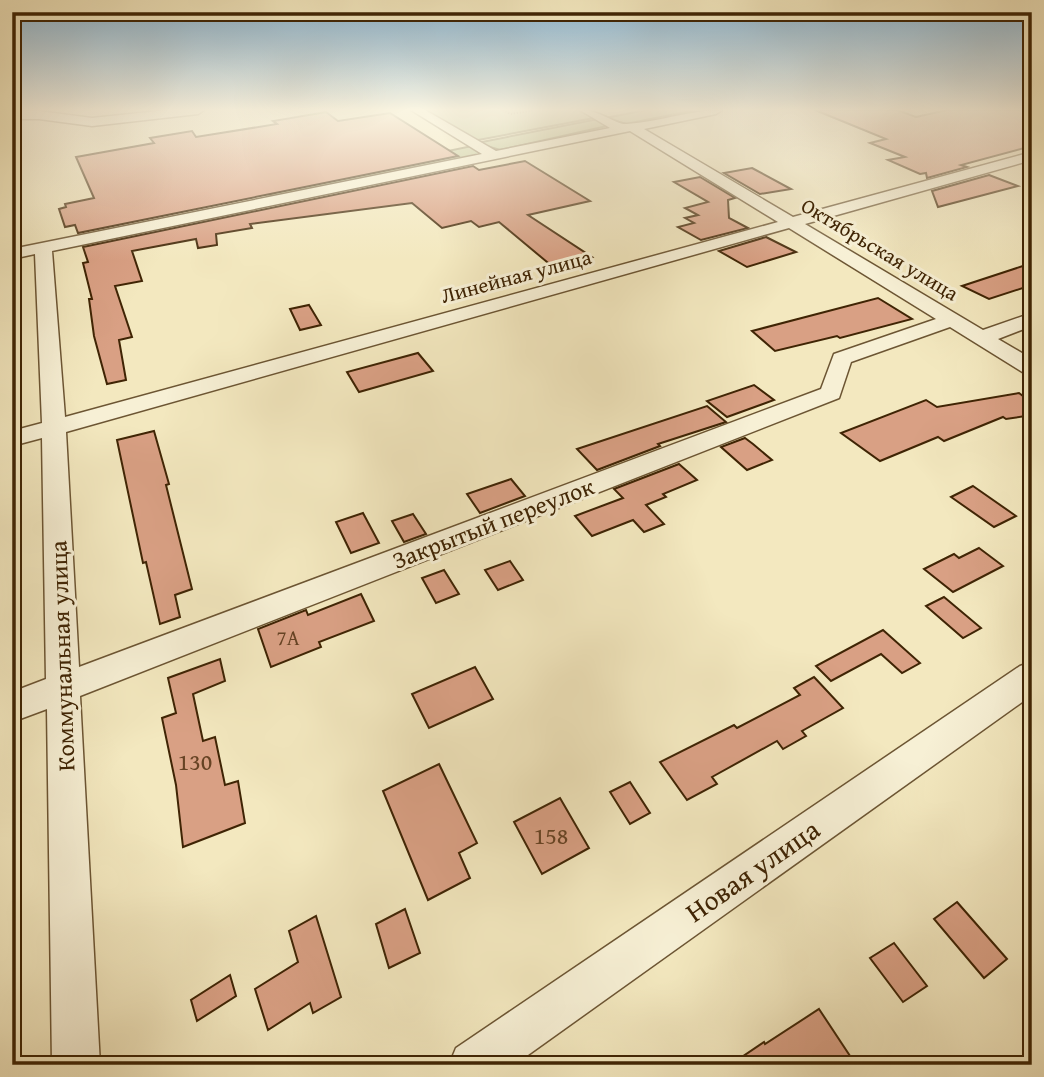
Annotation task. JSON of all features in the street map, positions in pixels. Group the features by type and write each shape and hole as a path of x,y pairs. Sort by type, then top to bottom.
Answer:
{"street":[{"path":"27,251 467,160"},
{"name":"Октябрьская улица","path":"683,160 793,223 1032,368"},
{"name":"Линейная улица","path":"12,439 1017,160"},
{"name":"Коммунальная улица","path":"27,251 54,427 76,1065"},
{"path":"981,338 1032,319"},
{"name":"Закрытый переулок","path":"12,708 831,393 841,358 952,320"},
{"name":"Новая улица","path":"473,1065 1032,676"}],"green space":[{"path":"402,160 455,160 275,196 261,193 262,189"}],"building":[{"path":"77,160 437,160 78,233 75,225 65,227 59,209 66,207 65,204 94,198"},
{"path":"889,160 979,160 961,165 967,167 927,178 926,173 920,174"},
{"path":"525,161 590,201 528,215 592,257 553,267 499,222 479,227 471,221 442,228 412,203 250,224 252,228 216,234 217,245 198,248 196,239 132,251 142,281 115,286 132,337 119,340 126,380 107,384 94,336 89,299 92,299 83,263 88,262 83,247 473,166 479,170"},
{"path":"752,168 791,189 760,194 724,173"},
{"path":"989,175 1018,186 938,207 932,191"},
{"path":"700,177 735,198 728,200 729,218 748,228 701,240 678,227 694,223 685,218 698,215 685,208 708,202 674,182"},
{"path":"766,237 796,252 747,267 719,251"},
{"path":"1032,263 1032,285 989,299 962,286"},
{"path":"878,298 912,319 840,338 837,336 775,351 752,331"},
{"path":"309,305 321,325 300,330 290,309"},
{"path":"418,353 433,371 359,392 347,372"},
{"path":"754,385 774,400 727,417 707,401"},
{"path":"1019,393 1032,403 1032,415 1006,419 1003,417 944,441 938,437 880,461 841,433 926,400 937,407"},
{"path":"707,406 726,422 658,444 660,446 597,470 577,449"},
{"path":"154,431 169,484 166,485 192,589 175,595 180,617 160,624 146,562 143,563 117,440"},
{"path":"745,438 772,460 747,470 721,447"},
{"path":"679,464 697,480 663,494 666,497 646,505 664,524 644,532 633,520 592,536 575,516 623,498 614,489"},
{"path":"511,479 525,496 480,513 467,494"},
{"path":"973,486 1016,516 994,527 951,497"},
{"path":"363,513 379,543 351,553 336,522"},
{"path":"413,514 426,534 404,542 392,521"},
{"path":"979,548 1003,566 953,592 924,569 954,554 959,558"},
{"path":"510,561 523,580 498,590 485,570"},
{"path":"444,570 459,594 436,603 422,578"},
{"path":"361,594 374,621 319,642 321,647 271,667 258,629 306,610 308,615"},
{"path":"944,597 981,628 963,638 926,606"},
{"path":"883,630 920,663 902,673 881,654 831,681 816,666"},
{"path":"220,659 225,681 193,694 203,741 215,737 225,785 238,781 245,823 183,847 176,785 162,718 176,713 168,678"},
{"path":"475,667 493,699 429,728 412,694"},
{"path":"814,677 843,708 802,731 806,736 783,749 777,741 712,777 717,784 687,800 660,762 734,725 737,728 800,695 794,688"},
{"path":"439,764 477,843 459,853 470,878 428,900 383,791"},
{"path":"630,782 650,813 630,824 610,792"},
{"path":"560,798 589,848 542,874 514,822"},
{"path":"957,902 1007,959 984,978 934,919"},
{"path":"405,909 420,953 389,968 376,924"},
{"path":"316,916 341,997 313,1013 310,1003 268,1030 255,989 298,962 289,931"},
{"path":"894,943 927,986 903,1002 870,958"},
{"path":"230,975 236,996 197,1021 191,1000"},
{"path":"819,1009 856,1065 730,1065 764,1042 765,1044"}]}
